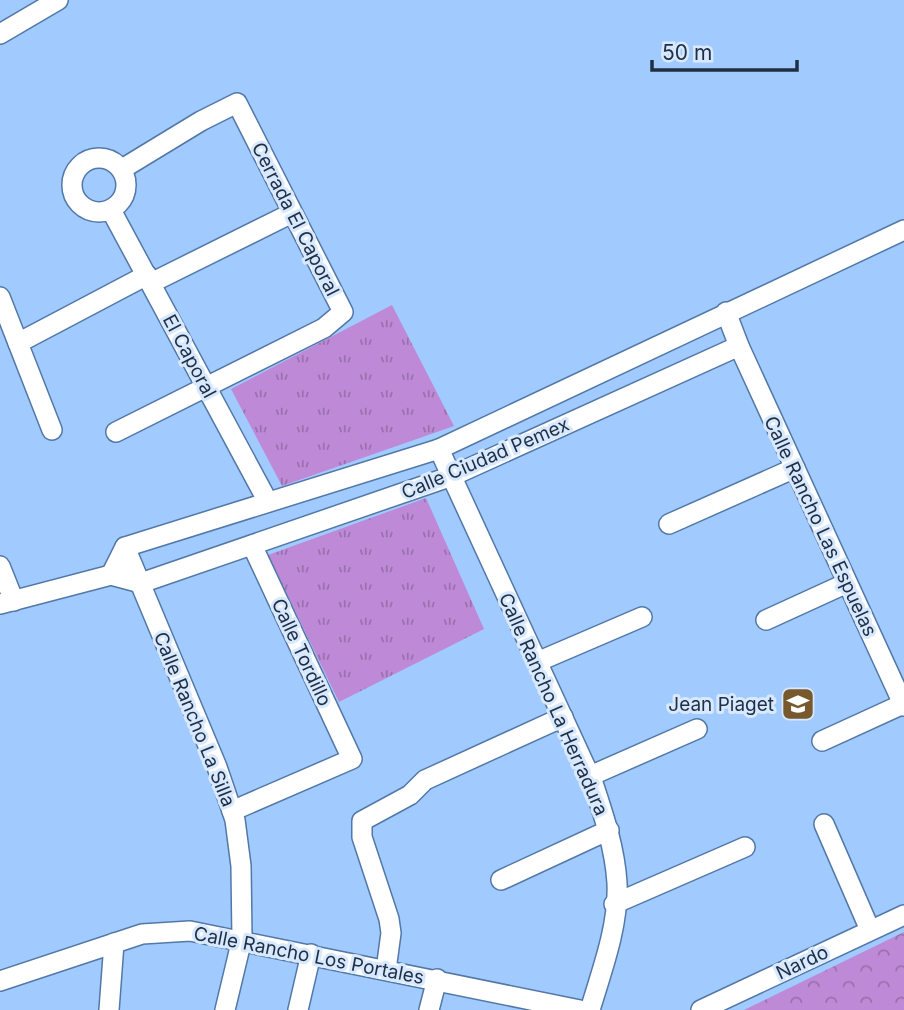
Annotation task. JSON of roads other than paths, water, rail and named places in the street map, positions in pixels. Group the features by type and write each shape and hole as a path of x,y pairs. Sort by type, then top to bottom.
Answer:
{"street":[{"path":"0,34 58,0"},
{"name":"Cerrada El Caporal","path":"122,169 201,121 237,103 344,312 324,328 206,387"},
{"path":"101,158 116,163 122,169 126,192 111,210 95,212 80,205 72,191 74,174 85,162 101,158"},
{"name":"El Caporal","path":"111,210 268,502"},
{"path":"18,342 292,213"},
{"name":"Calle Ciudad Pemex","path":"125,547 439,449 904,230"},
{"path":"0,297 52,430"},
{"path":"726,312 739,346"},
{"name":"Calle Ciudad Pemex","path":"141,583 452,476 739,346"},
{"name":"Calle Rancho Las Espuelas","path":"739,346 904,705"},
{"path":"116,432 206,387"},
{"name":"Calle Rancho La Herradura","path":"439,449 590,776 608,830 617,885 608,948 590,1010"},
{"path":"669,524 795,468"},
{"name":"Calle Tordillo","path":"232,811 352,759 252,545"},
{"path":"111,575 125,547"},
{"name":"Calle Rancho La Silla","path":"125,547 217,767 232,811 241,866 242,939 225,1010"},
{"path":"0,566 7,602 111,575 141,583"},
{"path":"766,620 848,583"},
{"path":"537,662 642,617"},
{"path":"822,741 904,705"},
{"path":"386,970 389,919 360,828 367,817 410,795 425,780 562,717"},
{"path":"590,776 697,729"},
{"path":"824,824 870,930"},
{"path":"501,880 608,830"},
{"path":"614,904 746,847"},
{"name":"Nardo","path":"701,1010 904,915"},
{"name":"Calle Rancho Los Portales","path":"0,981 142,934 178,931 242,939 580,1010"},
{"path":"109,1010 114,943"},
{"path":"298,1010 311,954"},
{"path":"429,1010 437,979"}],"place":[{"name":"Jean Piaget","path":"798,704"}]}
